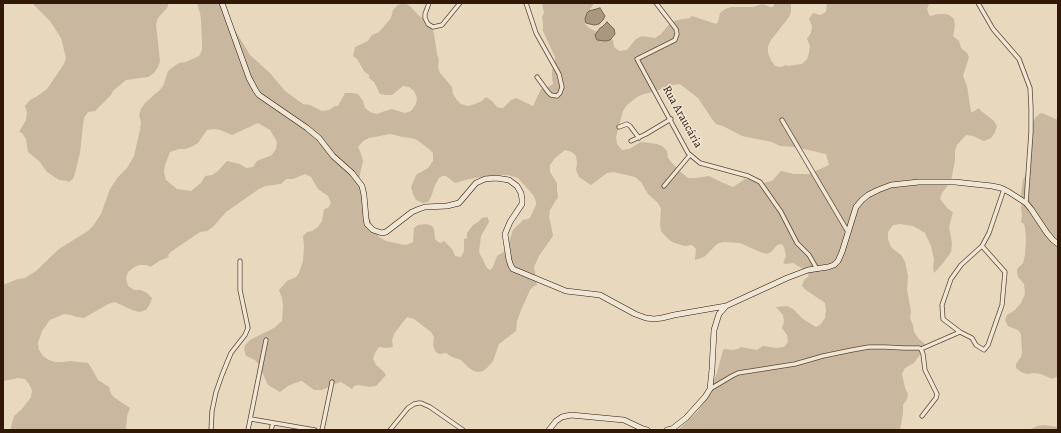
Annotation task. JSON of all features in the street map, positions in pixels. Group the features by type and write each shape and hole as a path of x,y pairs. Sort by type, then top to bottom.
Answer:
{"street":[{"path":"222,3 249,78 256,91 259,95 319,138 333,156 352,173 362,186 367,224 373,230 382,233 386,232 412,212 425,207 447,206 459,203 476,183 485,179 496,178 509,180 517,186 522,198 522,204 510,222 505,234 509,260 513,269 566,291 600,296 646,318 662,318 726,306 808,270 834,265 838,261 842,252 856,207 868,194 891,185 919,182 955,182 992,186 1004,189 1026,203 1047,233 1058,244"},
{"path":"429,3 425,18 428,24 433,27 442,25 460,3"},
{"path":"526,3 536,33 559,74 562,87 560,93 557,96 551,95 537,77"},
{"name":"Rua Araucária","path":"656,3 676,29 677,34 675,40 637,58 690,155 700,164 748,176 760,182 781,212 797,243 809,255 817,269"},
{"path":"978,3 993,29 1019,59 1030,88 1031,132 1026,203"},
{"path":"630,142 671,119"},
{"path":"782,120 848,233"},
{"path":"619,127 626,124 630,126 639,138"},
{"path":"664,186 690,155"},
{"path":"982,246 1005,272 1002,305 988,345 984,350 976,345 972,338 960,332 942,319 942,305 951,279 961,266 982,246 989,233 1004,189"},
{"path":"210,430 216,392 222,375 232,353 245,335 248,328 240,290 240,261"},
{"path":"667,430 686,418 705,397 710,389 714,330 719,314 726,306"},
{"path":"710,389 738,373 795,364 823,356 869,347 885,346 921,349 960,332"},
{"path":"248,430 266,340"},
{"path":"921,349 925,370 937,394 936,398 922,416"},
{"path":"322,430 332,382"},
{"path":"390,430 408,408 419,403 430,408 463,430"},
{"path":"549,430 556,421 571,415 624,420 647,430"},
{"path":"251,419 315,430"},
{"path":"271,430 272,423"}],"shaded area":[{"path":"32,3 169,3 167,8 158,18 156,24 160,61 158,67 154,73 148,77 126,80 114,90 95,111 88,112 84,118 80,153 75,173 73,179 69,182 59,180 47,172 39,161 28,152 26,139 22,133 19,132 26,120 27,113 25,106 30,100 47,89 64,64 66,58 61,38 50,21"},
{"path":"197,3 224,3 229,20 250,55 270,73 285,91 303,104 310,105 322,111 329,110 335,106 338,106 345,93 352,93 358,94 363,101 365,108 370,112 377,114 392,109 405,113 411,111 416,104 417,98 414,91 409,87 403,86 392,95 380,94 374,82 369,78 369,75 364,71 357,59 353,56 355,47 368,41 372,35 379,32 391,18 393,10 398,5 404,3 410,6 419,16 430,22 434,34 440,73 452,87 453,94 457,100 461,104 468,106 482,101 486,97 500,108 503,108 511,100 516,98 533,106 541,89 547,88 553,84 552,70 555,64 555,57 543,31 542,17 544,13 542,3 594,3 589,11 585,24 589,28 613,40 614,47 620,51 627,50 636,39 642,36 655,38 661,34 670,23 677,20 690,18 692,16 716,24 720,13 731,7 753,7 763,4 773,7 774,3 791,3 791,12 789,17 768,46 768,53 771,60 775,66 781,67 786,65 802,64 807,59 810,46 807,39 811,33 812,26 809,19 813,13 820,15 826,12 826,3 927,3 929,4 927,9 929,15 949,15 954,19 955,26 953,36 959,41 961,48 969,57 963,76 967,86 971,112 979,108 993,120 997,126 991,138 984,141 973,136 966,135 957,145 951,181 942,193 940,199 948,209 953,212 949,227 952,243 951,252 934,273 934,260 931,246 925,233 913,226 900,224 893,225 888,232 888,239 891,247 902,256 905,262 908,276 907,290 911,311 910,318 914,332 926,345 914,363 905,368 902,374 908,394 903,405 900,430 678,430 698,411 705,400 717,373 723,350 738,349 741,347 757,350 763,346 777,348 784,347 788,342 787,335 782,328 784,322 783,315 776,307 787,306 793,309 803,319 816,327 821,324 825,318 825,303 802,286 804,280 809,276 805,270 793,263 783,263 786,256 782,244 777,245 767,254 740,243 723,242 717,244 704,257 695,260 696,249 692,245 685,246 672,242 661,231 661,209 658,203 648,194 641,182 635,177 614,172 607,173 591,185 579,177 576,170 576,156 572,152 565,150 555,158 550,165 550,172 557,183 558,197 550,210 549,217 553,236 539,256 534,267 537,285 530,290 517,321 516,331 499,344 493,361 483,371 474,371 461,360 446,353 437,353 433,345 434,337 431,332 414,319 407,317 394,334 392,340 393,347 379,347 375,353 373,359 376,365 386,375 376,386 369,387 359,385 354,386 352,389 341,382 322,390 314,390 302,381 288,386 280,392 268,385 259,365 255,360 246,356 244,349 245,345 250,340 274,328 282,321 283,305 279,290 287,281 296,277 299,273 303,261 303,236 307,232 318,227 322,221 324,209 328,208 331,203 328,196 318,189 311,177 305,174 293,179 286,179 281,184 266,186 259,189 226,212 213,227 207,231 200,232 172,251 168,255 169,257 150,267 147,265 139,265 128,272 126,278 128,286 134,290 141,290 147,293 152,298 146,310 139,312 115,302 108,304 84,318 64,314 50,320 42,331 38,343 39,350 43,356 55,362 70,361 88,363 98,380 109,387 111,394 130,408 127,416 126,430 11,430 14,416 22,409 31,397 32,390 25,379 18,378 3,381 3,285 25,278 36,271 59,249 88,231 93,226 101,214 110,189 118,177 127,168 134,156 140,130 141,122 139,115 141,109 145,103 160,90 164,84 168,71 179,63 186,62 199,56 202,50 200,13","holes":["680,84 698,98 716,124 742,136 772,142 780,146 795,147 826,154 829,165 809,174 794,174 781,171 772,181 758,184 752,180 745,179 733,187 709,176 688,178 668,158 667,151 662,146 657,144 641,142 629,149 622,150 617,144 616,137 623,111 627,105 637,97 644,94","258,123 270,130 277,142 276,149 272,155 257,161 253,167 246,168 240,164 227,161 218,171 212,175 205,176 201,183 191,191 177,189 166,180 164,172 170,152 193,146 198,143 207,130 220,130 232,135","390,134 411,138 417,140 433,153 433,161 428,168 416,175 411,187 416,200 423,203 428,202 435,185 442,176 446,176 455,183 491,175 508,175 518,178 534,196 536,205 530,218 523,220 513,230 507,248 497,256 493,267 490,270 487,268 479,252 481,236 489,222 487,217 482,218 473,225 467,233 467,238 464,239 464,251 461,257 455,256 452,249 444,241 441,243 438,242 435,239 434,229 432,226 426,224 418,225 414,228 413,242 409,244 405,245 386,241 379,237 373,227 366,208 364,193 365,188 359,181 363,161 358,147 363,141 369,138"]},
{"path":"600,8 605,16 603,20 599,24 594,25 586,23 585,19 587,13"},
{"path":"607,22 614,29 615,34 610,40 597,40 595,35"},
{"path":"1042,113 1058,120 1058,376 1052,379 1041,374 1027,374 1016,368 1016,364 1022,353 1021,334 1018,330 1008,326 1005,320 1007,315 1015,310 1021,303 1025,294 1024,284 1018,277 1017,273 1017,269 1023,263 1026,240 1024,224 1021,222 1021,194 1023,180 1031,163 1031,127 1035,118"},
{"path":"1044,425 1058,427 1058,430 1029,430 1037,426"}]}
